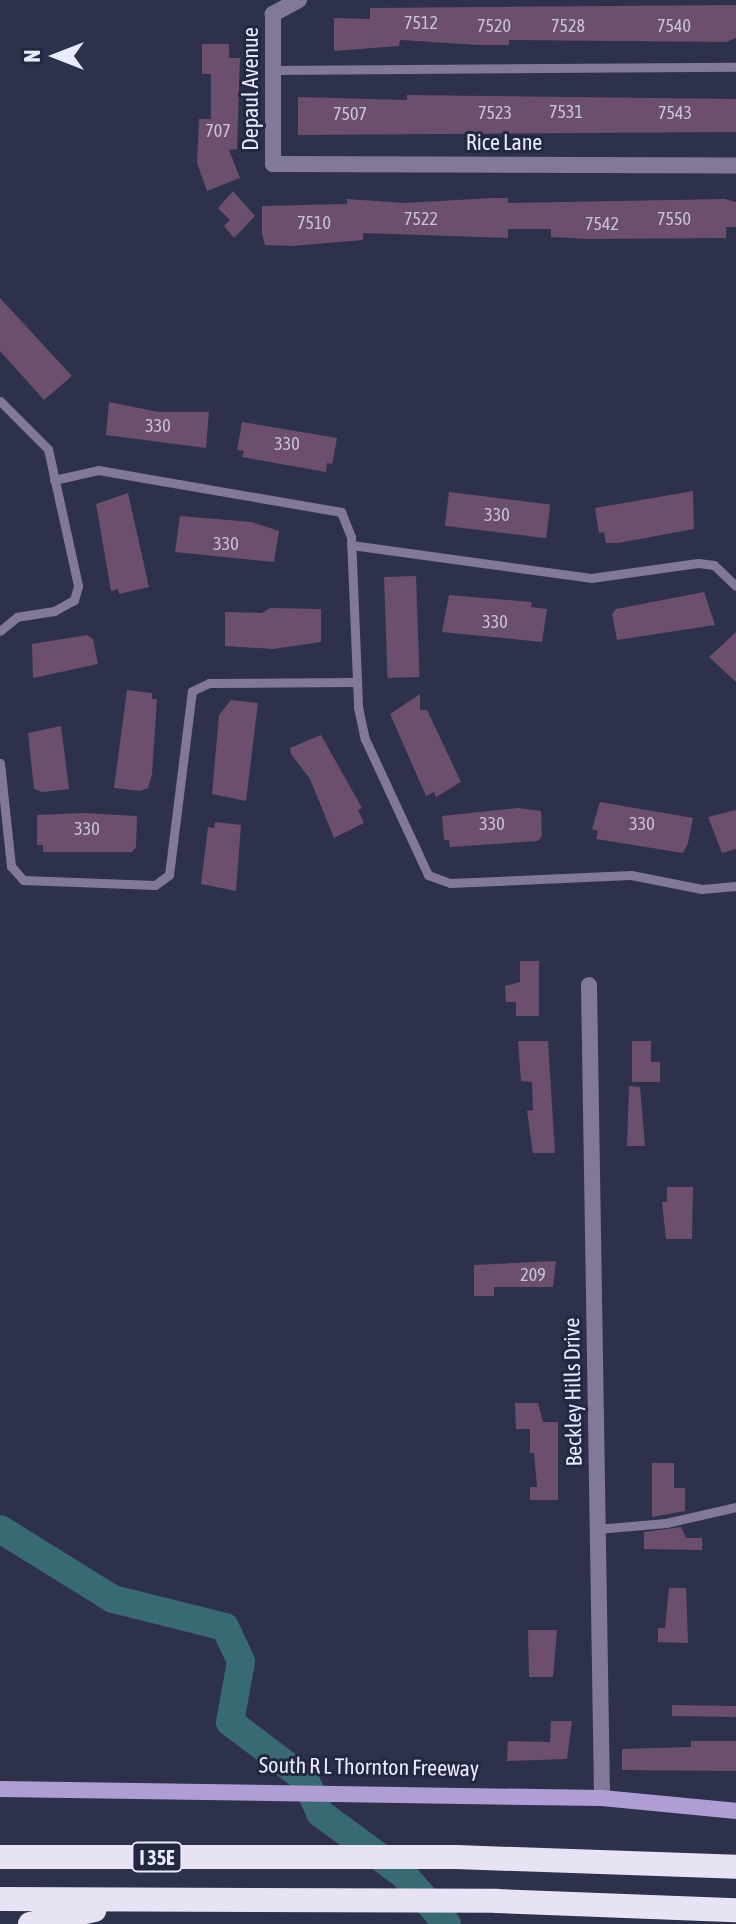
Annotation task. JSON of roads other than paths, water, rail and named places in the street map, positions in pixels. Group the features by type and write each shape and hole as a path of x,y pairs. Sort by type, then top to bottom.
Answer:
{"highway":[{"name":"I 35E","path":"0,1857 456,1857 736,1867"},
{"name":"I 35E","path":"0,1899 497,1901 736,1910"},
{"path":"30,1924 130,1901"}],"main road":[{"name":"South R L Thornton Freeway","path":"0,1789 602,1798 736,1811"}],"street":[{"name":"Depaul Avenue","path":"273,164 273,14 299,0"},
{"name":"Rice Lane","path":"273,164 736,166"},
{"name":"Beckley Hills Drive","path":"589,985 602,1798"}],"lane":[{"path":"273,70 736,67"},
{"path":"0,401 48,449 77,568 74,600 54,611 17,617 0,631"},
{"path":"54,480 98,470 326,506 349,523 353,682 365,739 428,875 450,883 631,875 702,889 736,886"},
{"path":"351,545 591,578 698,563 714,565 736,586"},
{"path":"0,763 11,866 23,880 155,885 169,875 192,691 209,683 353,682"},
{"path":"597,1529 666,1523 736,1507"}],"waterway":[{"path":"0,1529 113,1599 225,1627 241,1662 230,1722 305,1779 320,1813 404,1875 447,1924"}]}
